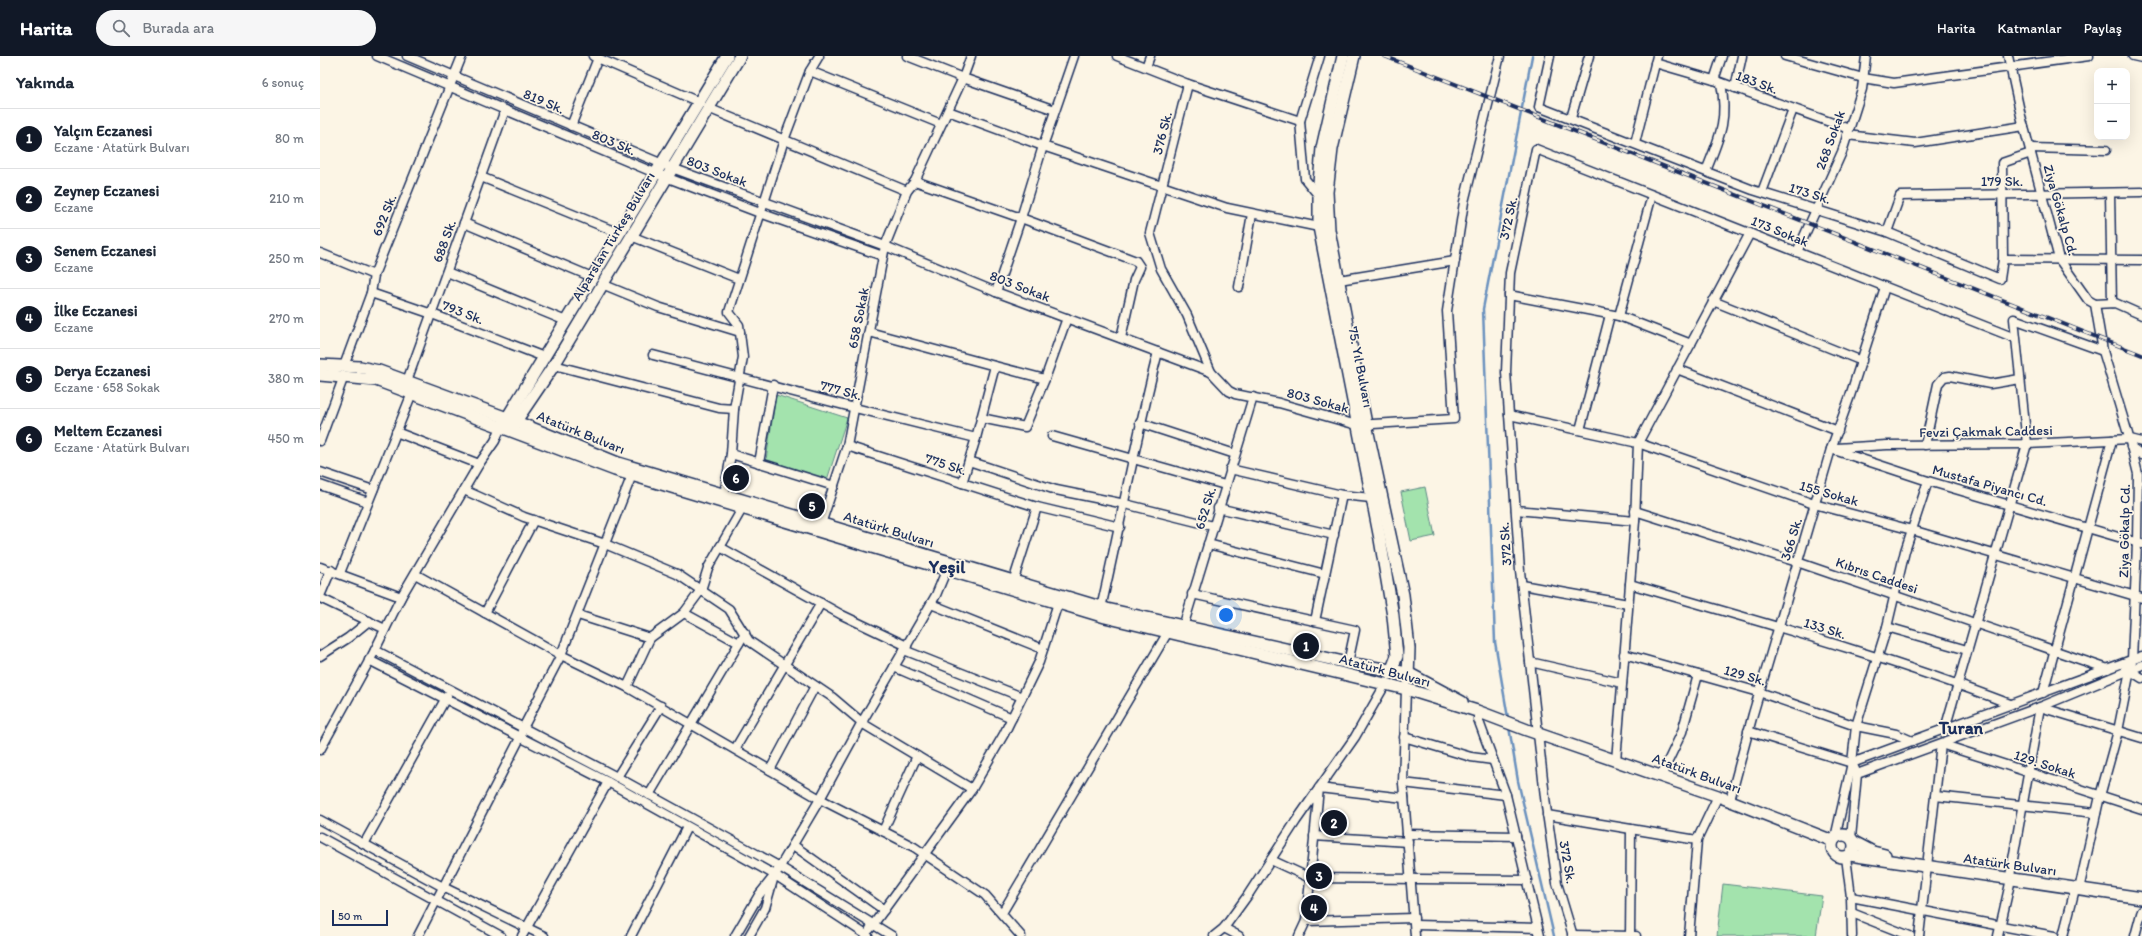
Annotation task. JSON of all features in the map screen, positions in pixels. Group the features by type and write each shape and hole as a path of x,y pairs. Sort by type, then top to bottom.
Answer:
{"main road":[{"name":"Alparslan Türkeş Bulvarı","path":"509,424 554,365 669,172 704,105 727,56"},
{"name":"Alparslan Türkeş Bulvarı","path":"509,424 544,357 655,173 740,56"},
{"name":"75. Yıl Bulvarı","path":"1343,56 1322,148 1319,226 1362,424 1403,595 1409,648 1406,689"},
{"name":"75. Yıl Bulvarı","path":"1354,56 1332,150 1327,192 1330,230 1362,424 1371,498 1393,616 1397,656 1386,683"},
{"name":"Atatürk Bulvarı","path":"320,366 376,380 412,394 509,424"},
{"name":"Atatürk Bulvarı","path":"320,375 344,371 378,370 617,467 660,480 742,509 1058,603 1168,632 1406,689 1480,712 1532,732 1730,800 1834,840"},
{"name":"Atatürk Bulvarı","path":"617,467 632,475 724,495 1101,608 1348,663 1392,669 1408,673 1480,712"},
{"path":"1844,835 1852,840 1854,849 1848,856 1835,854 1832,849 1834,840 1844,835"},
{"name":"Atatürk Bulvarı","path":"1852,840 1874,852 1927,866"},
{"name":"Atatürk Bulvarı","path":"1848,856 2010,877 2142,898"},
{"name":"Atatürk Bulvarı","path":"2077,887 2142,894"}],"street":[{"path":"377,56 450,87"},
{"name":"819 Sk.","path":"407,56 571,126 662,162 669,172"},
{"path":"454,76 462,56"},
{"path":"724,495 731,454 734,409 741,377 743,357 739,325 729,312 784,140 810,70 819,56"},
{"path":"907,56 1055,110"},
{"name":"658 Sokak","path":"822,524 847,446 885,246 907,191 915,181 964,78 971,56"},
{"path":"996,292 1074,56"},
{"path":"1117,56 1188,84 1300,121"},
{"path":"1146,67 1150,56"},
{"path":"1319,196 1305,179 1300,121 1320,56"},
{"path":"1339,280 1455,261 1464,202 1500,56"},
{"name":"173 Sk.","path":"1550,56 1539,107 1762,192 1888,232 2000,279 2002,259"},
{"path":"1571,118 1589,56"},
{"path":"1706,171 1722,133 1725,104 1717,82 1722,56"},
{"path":"1735,88 1742,56"},
{"path":"1785,56 1863,78 1894,83 2011,68 2062,58 2089,56"},
{"name":"268 Sokak","path":"1797,252 1817,209 1848,132 1862,89 1866,56"},
{"name":"Ziya Gökalp Cd.","path":"2008,56 2024,126 2059,259 2088,300 2095,304 2104,351 2131,443 2138,474 2140,543 2139,596 2132,660 2118,731 2063,936"},
{"path":"2132,56 2142,58"},
{"path":"571,126 596,57 784,140 907,191"},
{"path":"1635,143 1656,60"},
{"name":"183 Sk.","path":"1656,60 1793,109 1848,132 1914,143 2024,126"},
{"path":"810,70 941,124"},
{"name":"692 Sk.","path":"320,441 371,293 374,275 454,76"},
{"name":"376 Sk.","path":"1188,84 1150,234 1161,269 1187,315 1211,372"},
{"name":"803 Sk.","path":"450,87 655,173 669,172 760,213 883,256"},
{"path":"1762,192 1793,109"},
{"name":"688 Sk.","path":"407,381 505,110"},
{"path":"948,111 1043,146 1227,208 1319,226"},
{"name":"173 Sokak","path":"1536,149 2015,338"},
{"name":"372 Sk.","path":"1536,149 1510,273 1506,372 1522,586 1530,662 1532,732 1558,883 1573,936"},
{"path":"2106,150 2031,150 2002,163 2002,259 2142,260"},
{"name":"803 Sokak","path":"669,172 763,202 885,246 996,292 1211,372 1229,391 1241,396 1253,397 1362,424 1454,419 1447,311 1455,261"},
{"path":"481,177 619,233"},
{"path":"915,181 1021,218 1136,261 1140,267 1134,280 1121,338"},
{"name":"179 Sk.","path":"1888,232 1900,196 2142,192"},
{"path":"2110,193 2112,304"},
{"path":"1619,316 1652,194"},
{"path":"1239,286 1252,214"},
{"path":"464,223 592,277"},
{"path":"1616,761 1635,521 1638,443 1750,233"},
{"path":"631,236 739,279"},
{"path":"320,253 374,275"},
{"path":"446,272 566,322"},
{"path":"602,284 658,307 740,332"},
{"name":"366 Sk.","path":"1730,800 1759,692 1814,504 1831,448 1862,361 1885,287"},
{"name":"793 Sk.","path":"371,293 432,314 544,357"},
{"path":"1509,296 1619,316 1691,344"},
{"path":"1714,301 1862,361"},
{"path":"2095,304 2112,304 2142,315"},
{"path":"1580,430 1610,315"},
{"path":"981,418 1026,427 1067,318"},
{"path":"1945,730 1974,622 2026,444 2014,319 2104,351"},
{"path":"869,332 1045,379"},
{"path":"1101,608 1125,504 1140,423 1158,352"},
{"name":"777 Sk.","path":"653,355 976,438"},
{"path":"554,365 719,408 734,409"},
{"path":"962,483 976,438 995,366"},
{"path":"1677,369 1838,431"},
{"path":"1925,445 1938,384 1944,377 1950,376 1990,384 2020,379"},
{"path":"759,463 773,385"},
{"path":"340,573 412,394"},
{"name":"652 Sk.","path":"1182,627 1253,397"},
{"name":"155 Sokak","path":"1509,415 1638,443 1814,504 1912,530 2139,596"},
{"path":"1140,423 1235,454"},
{"path":"320,750 375,650 401,597 479,464 509,424"},
{"path":"396,432 479,464"},
{"path":"1052,436 1225,485"},
{"path":"2043,693 2056,650 2112,440"},
{"name":"Fevzi Çakmak Caddesi","path":"1831,448 2026,444 2112,440 2131,443 2142,442"},
{"path":"2131,443 2142,455"},
{"name":"775 Sk.","path":"847,446 1037,507 1120,527"},
{"name":"Mustafa Piyancı Cd.","path":"1831,448 1928,481 2140,543"},
{"path":"731,454 834,486"},
{"path":"969,461 1056,490 1125,504 1213,526"},
{"path":"1230,469 1342,495 1371,498"},
{"path":"320,472 373,490"},
{"path":"418,936 561,655 632,475"},
{"path":"1834,840 1852,763 1856,726 1887,627 1904,551 1928,481"},
{"path":"320,484 368,502"},
{"path":"464,490 534,520 605,544 677,574 729,609 749,641 815,686 862,722 972,788"},
{"path":"1315,621 1342,495"},
{"path":"1013,582 1037,507"},
{"path":"1218,508 1334,535"},
{"path":"627,687 650,638 684,613 701,590 708,568 742,509"},
{"path":"1516,510 1635,521"},
{"name":"Kıbrıs Caddesi","path":"1635,511 1797,562 2108,669"},
{"path":"485,613 534,520"},
{"path":"1208,544 1325,574"},
{"path":"720,547 905,648 1022,697"},
{"path":"320,567 340,573 401,597"},
{"path":"331,570 320,597 385,629"},
{"path":"735,936 759,895 780,867 820,799 862,722 931,604 946,570"},
{"path":"415,574 561,655 627,687 691,722 820,799 924,853 985,895 1021,936"},
{"name":"133 Sk.","path":"1630,584 1778,627 1877,658 1957,684 2010,704"},
{"path":"1522,586 1628,604"},
{"path":"1192,594 1355,630 1348,663"},
{"path":"735,749 821,603"},
{"path":"369,660 608,782 774,875 867,936 924,853 972,788 1012,718 1039,662 1058,603"},
{"path":"931,604 1043,649"},
{"path":"684,613 739,642"},
{"path":"578,615 650,638"},
{"path":"320,656 348,638 369,621"},
{"path":"1887,627 1967,650"},
{"path":"1002,913 1168,632"},
{"path":"649,795 745,633"},
{"path":"375,650 617,777 780,867 873,926 892,936"},
{"name":"129 Sk.","path":"1624,654 1759,692 1856,726 1896,734 1912,741"},
{"path":"1748,731 1852,763 1945,730 2010,704 2142,656"},
{"path":"1530,662 1622,683"},
{"path":"2120,664 2142,678"},
{"path":"1858,774 1927,747 1941,744 2040,708 2142,665"},
{"path":"894,667 1012,718"},
{"path":"1661,776 1682,732 1698,675"},
{"path":"1214,936 1224,928 1248,895 1319,788 1355,737 1386,683"},
{"path":"770,770 815,686"},
{"path":"1406,689 1403,783 1415,936"},
{"path":"364,844 450,690"},
{"path":"617,777 661,706"},
{"path":"2040,708 2142,738"},
{"path":"1998,936 2040,708"},
{"path":"1306,922 1414,922 1539,932 1506,795 1478,719 1480,712"},
{"path":"1404,737 1471,757 1492,760"},
{"path":"1919,936 1941,744"},
{"name":"129. Sokak","path":"1941,744 2142,809"},
{"path":"884,831 917,756"},
{"path":"1852,763 1858,774 1852,840"},
{"path":"522,936 608,782"},
{"path":"1403,783 1506,795"},
{"path":"1319,788 1404,798"},
{"path":"1299,936 1306,922 1319,788"},
{"path":"1689,936 1697,840 1718,796"},
{"path":"1935,796 2096,813"},
{"path":"1547,815 1697,840"},
{"path":"320,820 443,887 544,936"},
{"path":"631,936 687,827"},
{"path":"1630,936 1631,829"},
{"path":"1407,834 1516,836"},
{"path":"1314,836 1408,842"},
{"path":"320,837 436,902 501,936"},
{"path":"793,845 884,910"},
{"path":"1848,856 1852,936"},
{"path":"1271,860 1310,878 1527,880"},
{"path":"749,936 765,908 774,875"},
{"path":"1851,897 2054,936"},
{"path":"2135,936 2142,910"},
{"path":"1852,914 1910,936"},
{"path":"1224,928 1239,936"},
{"path":"1573,936 1636,936"}],"green space":[{"path":"776,395 847,418 827,480 766,460"},
{"path":"1425,487 1435,536 1411,541 1401,492"},
{"path":"1723,884 1822,896 1816,936 1717,936"}],"waterway":[{"path":"1508,718 1495,642 1483,309 1532,56"},
{"path":"1509,727 1518,781 1554,936"}],"railway":[{"path":"1384,56 2142,355"}],"place":[{"name":"Meltem Eczanesi","path":"736,478"},
{"name":"Derya Eczanesi","path":"812,506"},
{"name":"Yalçın Eczanesi","path":"1306,646"},
{"name":"Zeynep Eczanesi","path":"1334,823"},
{"name":"Senem Eczanesi","path":"1319,876"},
{"name":"İlke Eczanesi","path":"1314,908"}],"district":[{"name":"Yeşil","path":"947,567"},
{"name":"Turan","path":"1961,728"}]}
